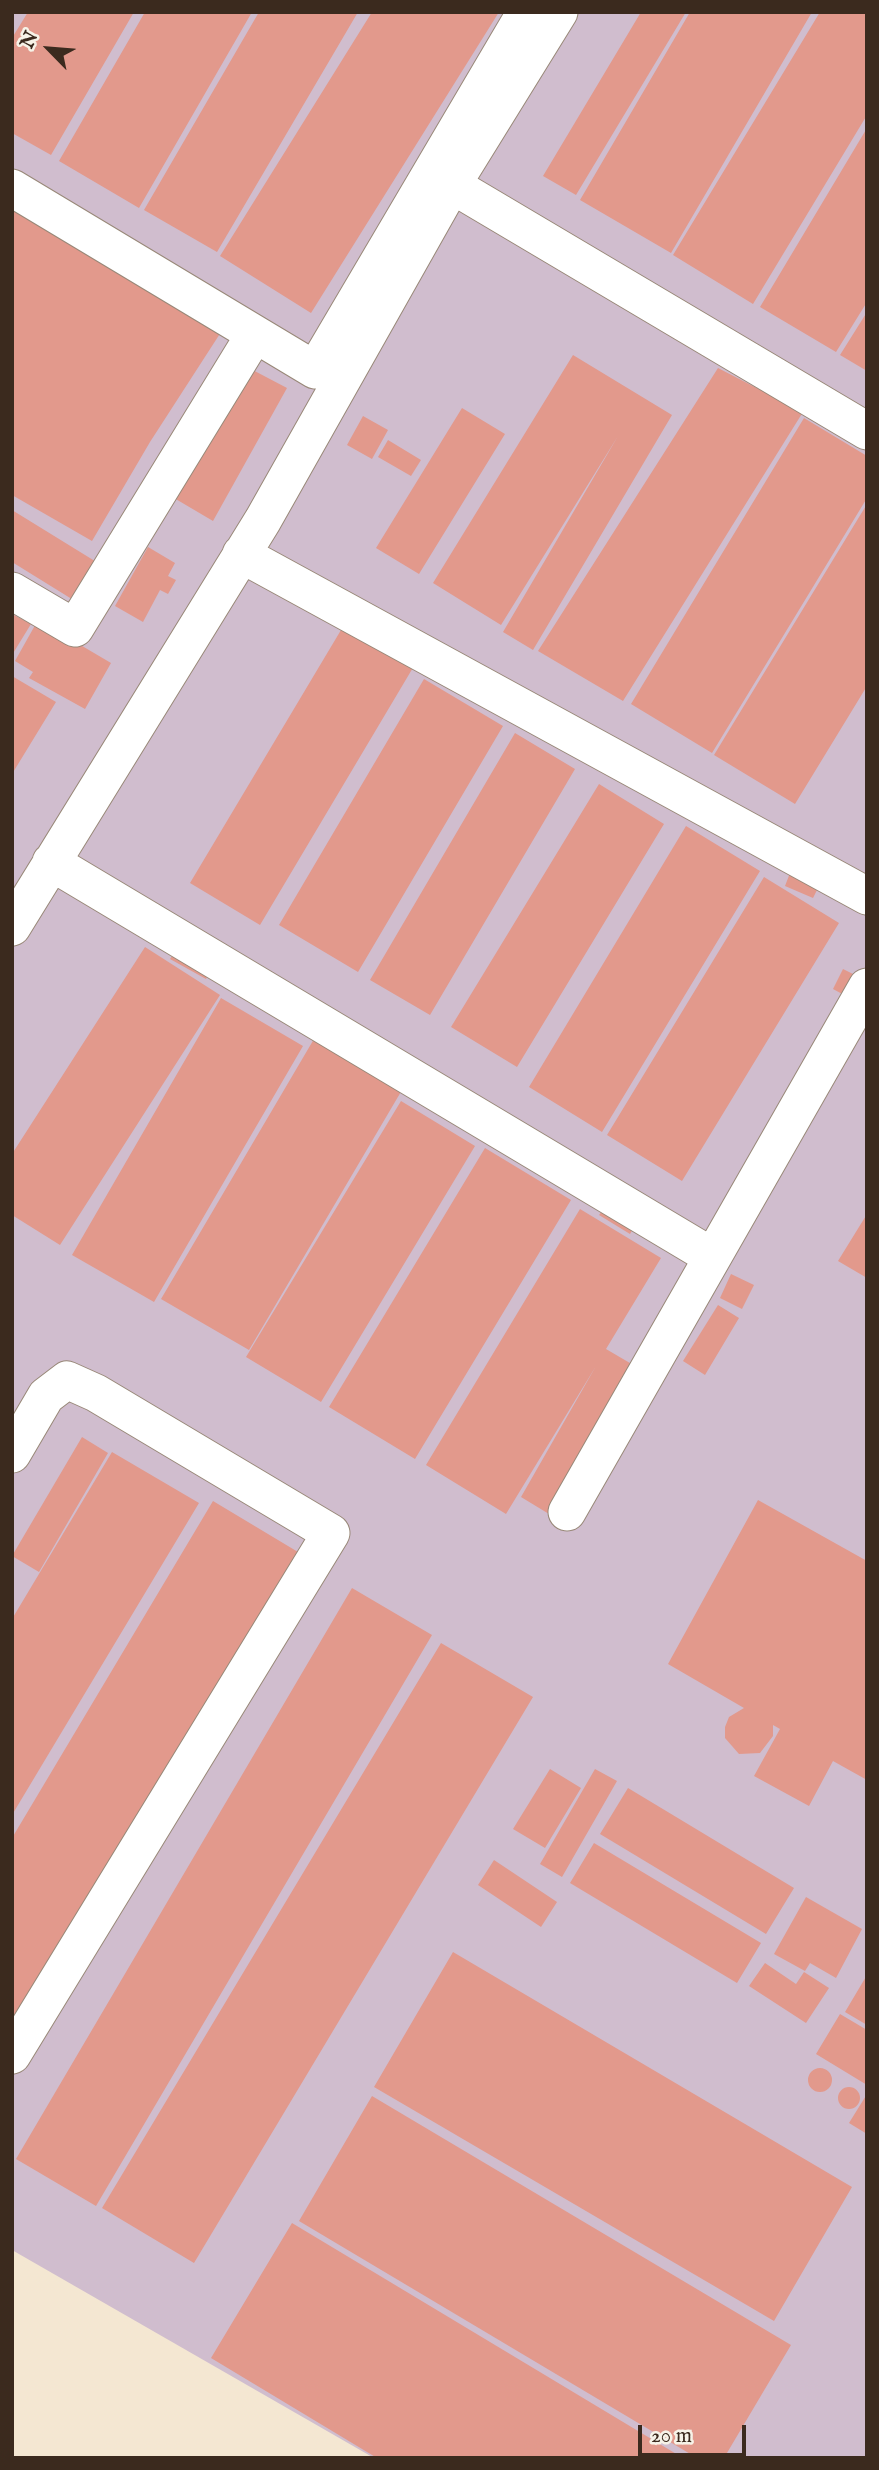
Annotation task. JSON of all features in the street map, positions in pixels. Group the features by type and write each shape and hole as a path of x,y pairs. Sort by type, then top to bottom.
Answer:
{"lane":[{"path":"12,188 314,370 526,12"},
{"path":"12,927 242,554 453,186 559,12"},
{"path":"453,186 867,431"},
{"path":"12,591 75,628 255,334"},
{"path":"242,554 867,896"},
{"path":"51,862 711,1256"},
{"path":"567,1512 867,987"},
{"path":"12,1454 46,1396 67,1380 96,1393 331,1534 12,2054"}],"shaded area":[{"path":"12,12 867,12 867,2458 374,2458 12,2250"}],"building":[{"path":"28,12 134,12 51,155 12,133 12,38"},
{"path":"145,12 252,12 139,208 59,161"},
{"path":"259,12 358,12 217,252 144,210"},
{"path":"372,12 499,12 311,313 220,256"},
{"path":"641,12 686,12 576,195 543,176"},
{"path":"690,12 812,12 671,253 580,200"},
{"path":"820,12 867,12 867,115 753,304 673,255"},
{"path":"867,128 867,302 836,352 760,307"},
{"path":"12,206 223,329 150,442 92,541 12,495"},
{"path":"867,312 867,371 840,355"},
{"path":"573,355 672,415 533,650 503,632 618,436 501,625 433,583"},
{"path":"247,367 287,388 213,521 174,498"},
{"path":"718,368 803,412 623,701 538,651"},
{"path":"462,408 505,434 419,574 376,548"},
{"path":"363,416 388,430 372,459 347,445"},
{"path":"804,418 867,456 867,498 712,753 631,704"},
{"path":"388,440 421,460 411,476 378,457"},
{"path":"867,504 867,686 795,804 714,755"},
{"path":"12,510 98,563 75,601 12,562"},
{"path":"148,547 175,563 168,576 176,580 168,594 160,590 143,622 115,606"},
{"path":"12,614 31,624 12,655"},
{"path":"38,620 111,663 85,709 29,678 33,672 15,661"},
{"path":"344,625 414,666 260,925 190,883"},
{"path":"12,676 56,702 12,774"},
{"path":"424,679 503,726 358,972 279,925"},
{"path":"515,733 575,769 430,1015 370,980"},
{"path":"599,784 664,824 517,1067 451,1027"},
{"path":"686,826 760,871 602,1132 529,1087"},
{"path":"790,873 819,886 813,898 785,886"},
{"path":"764,877 839,923 682,1181 607,1135"},
{"path":"179,946 212,967 206,979 170,959"},
{"path":"145,947 220,995 60,1245 12,1215 12,1154"},
{"path":"843,969 867,981 857,1002 833,989"},
{"path":"221,998 303,1046 154,1302 72,1255"},
{"path":"314,1039 402,1090 249,1350 161,1299"},
{"path":"401,1101 475,1146 321,1402 246,1357"},
{"path":"485,1148 571,1200 415,1459 329,1407"},
{"path":"608,1204 637,1222 630,1234 599,1215"},
{"path":"580,1209 661,1258 606,1349 635,1366 549,1514 521,1497 596,1366 506,1514 426,1465"},
{"path":"867,1214 867,1278 838,1261"},
{"path":"731,1274 754,1285 742,1309 720,1298"},
{"path":"718,1305 739,1318 705,1375 683,1361"},
{"path":"82,1437 108,1453 39,1572 12,1556"},
{"path":"112,1452 199,1503 12,1815 12,1619"},
{"path":"758,1500 867,1561 867,1780 833,1761 809,1806 754,1776 780,1729 773,1725 773,1736 760,1753 739,1754 725,1738 725,1727 729,1717 744,1708 668,1664"},
{"path":"213,1501 298,1552 12,2031 12,1838"},
{"path":"352,1588 432,1635 96,2206 16,2159"},
{"path":"441,1643 533,1697 194,2263 102,2208"},
{"path":"550,1769 581,1788 545,1848 513,1829"},
{"path":"595,1769 617,1781 562,1877 540,1864"},
{"path":"628,1788 794,1888 766,1934 600,1834"},
{"path":"594,1843 761,1943 737,1983 570,1883"},
{"path":"494,1860 557,1902 541,1927 478,1885"},
{"path":"806,1897 862,1929 836,1978 810,1963 805,1971 774,1954"},
{"path":"453,1952 852,2187 774,2321 374,2087"},
{"path":"765,1963 796,1984 804,1972 829,1988 806,2023 749,1986"},
{"path":"867,1975 867,2025 845,2012"},
{"path":"840,2014 867,2030 867,2085 816,2054"},
{"path":"820,2068 829,2071 832,2080 829,2089 820,2092 811,2089 808,2080 811,2071"},
{"path":"845,2087 853,2087 860,2094 860,2102 853,2109 845,2109 838,2102 838,2094"},
{"path":"867,2094 867,2134 849,2123"},
{"path":"372,2096 791,2345 724,2458 697,2458 299,2221"},
{"path":"292,2223 683,2458 377,2458 211,2358"}]}
